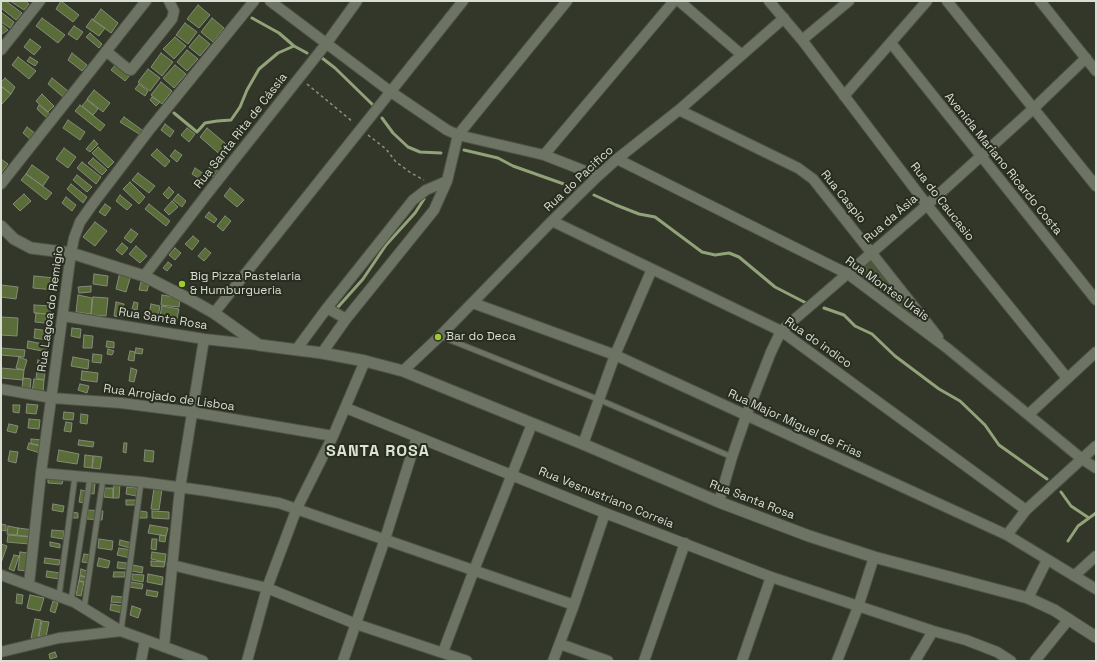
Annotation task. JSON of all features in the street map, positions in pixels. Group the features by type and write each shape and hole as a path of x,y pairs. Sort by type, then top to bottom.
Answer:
{"street":[{"path":"1,50 40,1"},
{"path":"1,184 146,1"},
{"path":"106,51 131,70 172,19 174,11 169,1"},
{"name":"Rua Lagoa do Remigio","path":"29,584 41,473 71,252 80,222 150,129 254,1"},
{"path":"270,1 391,92 434,122 458,136 544,155 598,176"},
{"name":"Rua Santa Rita de Cássia","path":"144,276 326,44 357,1"},
{"path":"214,313 463,1"},
{"path":"322,353 346,319 434,210 447,181 458,136 567,1"},
{"path":"544,155 674,1"},
{"path":"678,1 742,55"},
{"name":"Rua do Caucasio","path":"769,1 802,40 927,205 1067,378"},
{"path":"802,40 849,1"},
{"path":"844,96 927,1"},
{"path":"947,1 1096,186"},
{"path":"1040,1 1096,71"},
{"name":"Rua do Pacifico","path":"403,371 440,336 598,176 679,110 784,18"},
{"name":"Avenida Mariano Ricardo Costa","path":"891,43 980,157 1096,300"},
{"name":"Rua da Ásia","path":"781,331 927,205 1033,109 1086,58"},
{"name":"Rua Caspio","path":"679,110 798,168 813,179 947,348"},
{"name":"Rua Montes Urais","path":"618,159 848,274 947,348 1082,459 1096,468"},
{"path":"296,350 327,308 413,200 426,190 447,181"},
{"name":"Rua do indico","path":"552,221 781,331 1026,510"},
{"path":"1,226 14,239 31,248 71,252 144,276 214,313 259,345"},
{"path":"583,444 600,400 614,356 652,269"},
{"name":"Rua Major Miguel de Frias","path":"473,302 614,356 746,416 1006,536 1096,589"},
{"path":"327,308 346,319"},
{"name":"Rua Santa Rosa","path":"63,316 204,339 322,353 365,361 403,371 583,444 719,502 809,536 874,557 1028,598 1054,610 1096,638"},
{"path":"719,502 732,456 746,416 771,352 781,331"},
{"path":"164,647 180,488 191,412 204,339"},
{"path":"1029,414 1096,352"},
{"path":"247,661 267,588 297,508 346,408 365,361"},
{"name":"Rua Arrojado de Lisboa","path":"1,389 52,398 121,403 191,412 333,436"},
{"name":"Rua Vesnustriano Correia","path":"346,408 605,513 771,577 858,607 982,645 1011,661"},
{"path":"448,656 474,570 532,424"},
{"path":"343,661 385,539 417,437"},
{"path":"1006,536 1026,510 1096,446"},
{"path":"41,473 141,482 279,503 574,605"},
{"path":"553,661 574,605 605,513"},
{"path":"644,661 685,543"},
{"path":"1074,576 1096,556"},
{"path":"837,661 858,607 874,557"},
{"path":"1028,598 1047,560"},
{"path":"172,566 267,588 356,624 448,656 467,661"},
{"path":"1,575 29,584 71,601 121,631 203,661"},
{"path":"742,661 771,577"},
{"path":"1035,661 1069,619"},
{"path":"1,652 59,638 121,631"},
{"path":"915,661 934,631"},
{"path":"141,661 145,640"},
{"path":"560,644 608,661"}],"lane":[{"path":"440,336 600,400 732,456"},
{"path":"59,596 75,476"},
{"path":"71,601 90,478"},
{"path":"84,609 103,479"},
{"path":"121,631 141,482"}],"green space":[{"path":"871,259 930,332 855,274"}],"building":[{"path":"1,1 6,1 22,13 16,20 1,8"},
{"path":"10,1 25,1 29,4 24,10"},
{"path":"61,1 79,15 73,22 56,9"},
{"path":"198,5 210,15 199,28 187,19"},
{"path":"101,9 118,23 111,33 93,20"},
{"path":"1,12 14,22 10,28 1,22"},
{"path":"42,18 65,35 58,43 36,26"},
{"path":"212,18 224,28 213,42 201,32"},
{"path":"92,19 105,28 99,36 86,27"},
{"path":"185,23 197,32 188,44 176,35"},
{"path":"1,24 8,30 2,34 1,33"},
{"path":"74,26 83,32 77,40 68,34"},
{"path":"90,33 102,44 99,48 86,37"},
{"path":"199,35 210,44 200,56 189,47"},
{"path":"175,37 186,46 174,59 163,49"},
{"path":"30,39 41,47 34,55 24,47"},
{"path":"187,50 198,59 187,71 177,62"},
{"path":"72,53 87,65 82,71 68,60"},
{"path":"161,53 173,62 162,76 151,67"},
{"path":"18,57 36,71 29,79 12,65"},
{"path":"30,57 38,62 35,66 27,61"},
{"path":"117,63 131,74 125,81 111,70"},
{"path":"175,65 186,74 174,88 163,78"},
{"path":"148,69 160,78 150,91 138,82"},
{"path":"5,78 15,87 11,94 1,86 1,82"},
{"path":"52,78 68,91 63,97 48,84"},
{"path":"161,82 172,91 162,104 151,95"},
{"path":"139,84 148,91 145,96 135,89"},
{"path":"1,86 11,94 2,104 1,103"},
{"path":"94,90 110,103 103,112 87,99"},
{"path":"42,94 54,106 48,112 36,101"},
{"path":"152,97 160,102 156,106 150,100"},
{"path":"87,100 98,109 93,115 82,106"},
{"path":"39,105 51,115 48,119 37,109"},
{"path":"80,105 105,125 100,131 75,111"},
{"path":"124,117 142,130 139,134 120,122"},
{"path":"68,120 85,132 80,140 63,128"},
{"path":"165,124 174,131 170,137 161,130"},
{"path":"27,127 36,134 31,140 23,133"},
{"path":"187,128 195,134 189,142 181,135"},
{"path":"207,128 232,149 224,158 200,137"},
{"path":"94,140 98,144 90,152 86,149"},
{"path":"98,147 114,162 108,168 92,153"},
{"path":"64,148 76,157 68,168 56,159"},
{"path":"157,149 170,161 165,167 151,155"},
{"path":"175,150 182,155 177,162 170,156"},
{"path":"93,158 107,170 102,175 88,163"},
{"path":"1,159 8,164 1,173"},
{"path":"82,162 101,177 96,184 77,168"},
{"path":"32,165 49,177 43,186 26,174"},
{"path":"211,165 218,170 213,177 206,172"},
{"path":"195,168 207,176 203,181 192,174"},
{"path":"138,173 155,186 149,193 132,180"},
{"path":"26,174 52,193 46,200 21,180"},
{"path":"77,175 92,187 87,192 73,180"},
{"path":"130,182 145,197 139,204 123,189"},
{"path":"71,184 87,197 83,203 67,189"},
{"path":"169,187 174,192 168,199 163,194"},
{"path":"230,188 244,200 237,207 224,196"},
{"path":"24,194 31,201 20,211 13,204"},
{"path":"178,194 186,201 182,207 173,200"},
{"path":"120,195 132,205 127,210 116,201"},
{"path":"66,197 76,205 72,211 62,203"},
{"path":"172,201 178,207 169,215 164,210"},
{"path":"105,204 111,208 105,216 99,212"},
{"path":"149,204 170,221 166,226 145,209"},
{"path":"209,212 217,219 214,223 205,217"},
{"path":"225,216 231,221 223,231 217,226"},
{"path":"95,222 107,231 95,246 83,237"},
{"path":"131,229 138,234 131,243 124,238"},
{"path":"193,236 199,241 192,250 185,244"},
{"path":"122,243 128,248 122,255 116,250"},
{"path":"136,246 147,256 140,263 129,254"},
{"path":"175,248 181,253 175,260 169,255"},
{"path":"205,248 211,253 204,261 198,256"},
{"path":"168,262 172,265 167,271 163,268"},
{"path":"120,272 131,275 126,292 116,289"},
{"path":"94,274 108,276 107,286 93,284"},
{"path":"34,276 55,278 54,290 33,288"},
{"path":"141,282 149,283 147,291 139,290"},
{"path":"1,285 18,287 16,299 1,297"},
{"path":"91,286 91,292 79,293 78,287"},
{"path":"78,295 92,298 91,314 76,312"},
{"path":"162,295 180,298 179,307 161,305"},
{"path":"93,297 108,298 106,316 91,315"},
{"path":"116,302 124,304 122,317 114,316"},
{"path":"134,302 138,303 137,310 132,309"},
{"path":"151,304 160,306 157,321 148,320"},
{"path":"34,305 51,306 50,314 34,313"},
{"path":"162,306 179,309 176,323 159,320"},
{"path":"36,313 46,314 45,323 35,322"},
{"path":"1,317 18,318 17,336 1,335"},
{"path":"72,328 81,329 80,338 71,336"},
{"path":"35,329 49,331 47,340 34,338"},
{"path":"84,335 93,336 92,348 83,348"},
{"path":"28,341 48,345 47,352 27,348"},
{"path":"107,341 114,342 114,348 106,347"},
{"path":"1,348 25,350 24,357 1,355"},
{"path":"136,348 143,349 142,354 135,353"},
{"path":"108,349 114,351 112,355 107,354"},
{"path":"130,351 135,352 134,361 128,360"},
{"path":"93,354 102,355 101,363 92,362"},
{"path":"19,357 27,360 24,370 16,368"},
{"path":"73,357 89,360 88,369 71,366"},
{"path":"38,360 48,362 45,372 36,370"},
{"path":"1,368 24,370 23,380 1,378"},
{"path":"131,368 137,370 134,382 129,381"},
{"path":"37,371 45,372 44,380 36,378"},
{"path":"82,371 98,373 97,382 81,380"},
{"path":"23,378 31,379 30,389 22,388"},
{"path":"34,379 44,380 43,393 32,392"},
{"path":"80,384 89,386 87,393 78,390"},
{"path":"27,404 38,405 36,414 26,413"},
{"path":"13,405 20,405 19,413 13,412"},
{"path":"64,412 74,413 73,420 63,419"},
{"path":"81,414 88,415 87,424 80,423"},
{"path":"29,419 40,420 39,429 28,428"},
{"path":"66,422 72,423 71,432 64,431"},
{"path":"9,424 18,426 16,433 7,431"},
{"path":"31,439 42,440 42,446 31,444"},
{"path":"79,440 94,442 93,447 78,445"},
{"path":"29,443 42,446 40,453 27,449"},
{"path":"124,443 127,443 126,453 123,452"},
{"path":"59,450 79,454 77,464 57,461"},
{"path":"145,450 154,451 153,462 144,461"},
{"path":"10,451 18,452 16,463 8,461"},
{"path":"85,455 93,456 92,468 84,467"},
{"path":"94,456 102,457 100,469 92,468"},
{"path":"48,478 63,480 62,484 48,483"},
{"path":"88,483 95,484 94,494 87,493"},
{"path":"114,484 120,484 119,498 113,498"},
{"path":"127,487 137,488 136,496 126,494"},
{"path":"105,488 113,488 113,498 104,497"},
{"path":"154,488 162,489 159,510 151,509"},
{"path":"81,490 85,491 84,503 79,502"},
{"path":"126,500 137,500 137,505 126,505"},
{"path":"53,504 64,506 63,512 52,510"},
{"path":"88,510 103,511 102,520 87,519"},
{"path":"140,511 147,512 147,518 139,518"},
{"path":"152,511 169,512 169,519 152,518"},
{"path":"72,512 78,513 78,518 71,518"},
{"path":"1,524 6,525 6,531 1,530"},
{"path":"150,525 168,528 166,536 148,533"},
{"path":"8,526 18,528 17,535 7,534"},
{"path":"18,528 34,530 32,537 17,535"},
{"path":"52,530 64,531 63,539 51,537"},
{"path":"8,535 30,537 29,544 7,542"},
{"path":"160,535 166,536 165,542 159,541"},
{"path":"99,539 113,541 112,550 98,548"},
{"path":"152,539 157,539 156,550 151,549"},
{"path":"120,540 132,543 130,548 119,545"},
{"path":"50,542 60,544 60,548 50,546"},
{"path":"1,544 7,546 1,563"},
{"path":"119,548 132,550 130,558 117,555"},
{"path":"20,552 28,553 26,571 18,570"},
{"path":"152,552 166,554 165,562 151,559"},
{"path":"84,554 91,555 89,563 82,562"},
{"path":"14,555 19,556 14,571 9,569"},
{"path":"45,558 60,560 59,565 44,563"},
{"path":"99,558 110,561 108,568 97,566"},
{"path":"151,561 165,562 164,567 151,566"},
{"path":"118,562 127,563 126,569 117,568"},
{"path":"133,565 143,567 142,573 132,571"},
{"path":"81,569 90,572 88,578 80,575"},
{"path":"47,571 60,573 59,579 46,577"},
{"path":"114,572 125,572 125,577 113,577"},
{"path":"132,574 144,575 143,582 132,580"},
{"path":"148,574 163,577 162,585 147,582"},
{"path":"80,576 88,578 87,583 79,581"},
{"path":"79,581 84,582 81,596 76,595"},
{"path":"131,582 143,584 142,589 130,587"},
{"path":"147,590 158,592 157,597 146,595"},
{"path":"17,594 23,595 22,604 16,603"},
{"path":"30,595 44,598 40,611 27,608"},
{"path":"112,596 124,597 123,603 111,602"},
{"path":"53,601 58,603 55,613 50,611"},
{"path":"111,604 124,606 122,613 110,610"},
{"path":"132,606 141,609 138,618 130,615"},
{"path":"35,619 41,620 38,640 31,638"},
{"path":"42,621 49,622 46,637 39,636"},
{"path":"55,652 57,657 50,659 49,654"}],"waterway":[{"path":"252,18 279,33 294,46 307,53"},
{"path":"174,113 197,132 205,123 231,120 240,107 247,90 259,69 278,53 294,46"},
{"path":"322,58 335,68 373,105"},
{"path":"382,118 393,133 408,147 420,152 441,153"},
{"path":"464,150 498,158 513,166 578,189"},
{"path":"594,195 639,214 655,217 702,252 715,255 729,253 739,257 775,287 808,304"},
{"path":"338,307 363,279 386,245 415,213 424,199"},
{"path":"824,308 844,315 855,326 872,334 895,356 939,389 960,401 985,425 999,445 1047,479"},
{"path":"1061,492 1071,506 1089,518"},
{"path":"1068,541 1078,526 1096,513"}],"place":[{"name":"Big Pizza Pastelaria & Humburgueria","path":"182,284"},
{"name":"Bar do Deca","path":"438,337"}],"district":[{"name":"SANTA ROSA","path":"378,452"}]}
